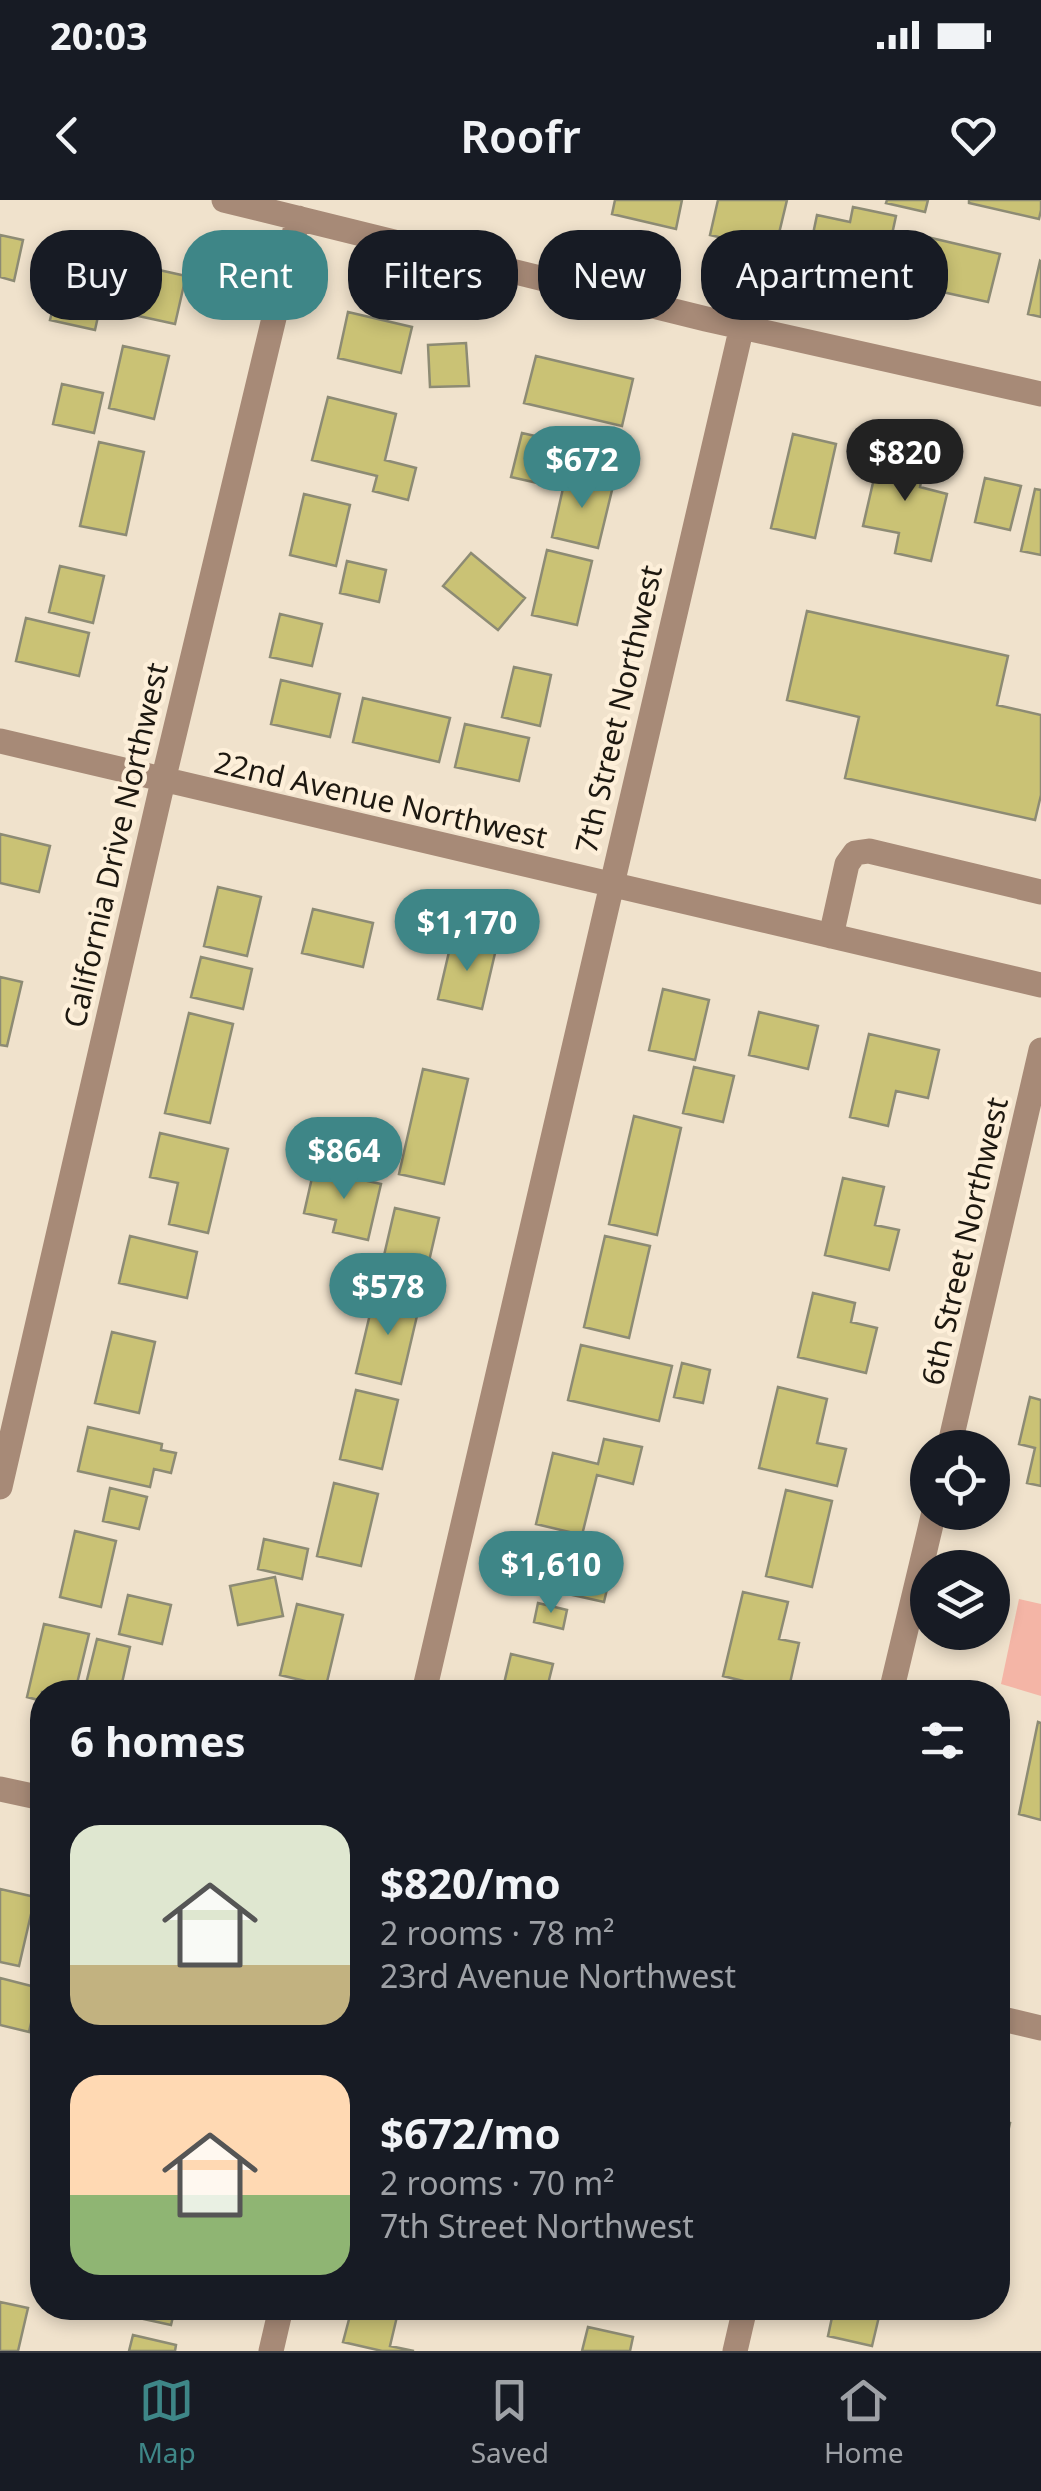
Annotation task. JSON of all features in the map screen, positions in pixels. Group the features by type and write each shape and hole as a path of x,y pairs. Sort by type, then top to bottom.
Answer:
{"street":[{"path":"224,200 1041,394"},
{"name":"California Drive Northwest","path":"0,1488 298,218"},
{"name":"7th Street Northwest","path":"427,1680 742,326"},
{"name":"22nd Avenue Northwest","path":"0,741 1041,985"},
{"path":"832,936 847,864 855,853 869,851 1041,892"},
{"name":"6th Street Northwest","path":"953,1430 1041,1050"},
{"path":"894,1680 930,1530"},
{"path":"0,1789 30,1795"},
{"path":"1010,2021 1041,2028"},
{"path":"272,2351 279,2320"},
{"path":"735,2351 742,2320"}],"shaded area":[{"path":"1019,1599 1041,1604 1041,1696 1010,1687 1010,1680 1002,1680"}],"building":[{"path":"615,200 682,200 676,229 612,214"},
{"path":"718,200 787,200 780,230 711,230"},
{"path":"928,200 925,212 886,203"},
{"path":"969,200 1041,200 1041,210 1039,219"},
{"path":"853,207 896,216 893,230 814,230 817,215 850,222"},
{"path":"0,235 23,240 14,281 0,277"},
{"path":"948,242 1000,254 988,302 948,293"},
{"path":"1041,262 1041,317 1028,314"},
{"path":"162,271 182,275 175,324 157,320 162,320"},
{"path":"348,312 348,320 382,320 412,327 401,373 338,358"},
{"path":"50,320 97,320 95,330"},
{"path":"466,343 469,386 430,387 428,345"},
{"path":"123,346 169,356 154,419 109,408"},
{"path":"536,356 633,379 622,426 524,403"},
{"path":"62,384 103,393 94,433 53,424"},
{"path":"328,397 396,414 385,460 416,468 408,500 373,491 377,476 312,460"},
{"path":"522,433 566,443 555,487 511,477"},
{"path":"793,434 836,444 815,538 771,528"},
{"path":"99,442 144,452 126,535 80,526"},
{"path":"881,448 926,458 920,487 947,494 931,561 895,553 899,533 863,526"},
{"path":"566,475 613,486 598,548 552,537"},
{"path":"985,478 1021,486 1010,530 975,522"},
{"path":"1035,489 1041,490 1041,555 1021,551"},
{"path":"304,494 350,505 336,566 290,555"},
{"path":"547,550 592,561 577,625 532,615"},
{"path":"471,553 525,598 498,630 443,586"},
{"path":"347,561 386,570 379,602 340,593"},
{"path":"60,566 104,576 93,623 49,612"},
{"path":"807,611 1008,656 997,705 1041,715 1041,795 1035,820 845,778 859,717 787,700"},
{"path":"280,614 322,624 312,666 270,657"},
{"path":"26,618 89,633 79,676 16,661"},
{"path":"514,667 551,675 540,726 502,717"},
{"path":"281,680 340,694 330,737 271,724"},
{"path":"363,698 450,718 439,762 353,742"},
{"path":"465,724 529,738 519,781 455,767"},
{"path":"0,834 50,846 39,892 0,883"},
{"path":"218,887 261,897 247,956 204,946"},
{"path":"313,909 373,923 363,967 302,953"},
{"path":"452,939 496,949 482,1009 438,999"},
{"path":"201,957 252,969 243,1009 191,997"},
{"path":"0,977 22,982 7,1046 0,1045"},
{"path":"663,989 709,1000 695,1060 649,1050"},
{"path":"759,1012 818,1026 808,1069 749,1055"},
{"path":"189,1013 233,1024 210,1123 165,1113"},
{"path":"869,1034 939,1050 928,1098 896,1091 888,1126 850,1117"},
{"path":"694,1067 734,1076 723,1122 683,1113"},
{"path":"423,1069 468,1079 444,1184 399,1174"},
{"path":"634,1116 681,1128 657,1235 609,1224"},
{"path":"160,1133 228,1149 208,1233 169,1224 178,1183 150,1177"},
{"path":"314,1169 381,1184 368,1240 333,1232 336,1220 304,1213"},
{"path":"843,1178 884,1187 875,1225 899,1230 889,1270 825,1255"},
{"path":"395,1208 439,1218 423,1287 379,1277"},
{"path":"130,1236 197,1252 187,1298 119,1283"},
{"path":"605,1236 650,1246 629,1338 584,1327"},
{"path":"375,1293 420,1303 401,1384 356,1373"},
{"path":"813,1293 855,1303 851,1322 877,1328 866,1373 798,1357"},
{"path":"112,1332 155,1342 139,1413 95,1403"},
{"path":"581,1345 672,1366 659,1421 568,1400"},
{"path":"682,1363 710,1370 703,1403 674,1397"},
{"path":"778,1387 827,1399 817,1443 846,1449 837,1486 759,1468"},
{"path":"356,1390 398,1400 382,1469 340,1459"},
{"path":"1030,1397 1041,1400 1041,1486 1027,1483 1035,1448 1019,1444"},
{"path":"88,1427 162,1444 161,1450 176,1453 171,1473 154,1469 150,1487 78,1471"},
{"path":"604,1439 642,1447 633,1484 597,1475 582,1535 536,1524 553,1453 598,1464"},
{"path":"334,1483 378,1494 361,1566 317,1556"},
{"path":"110,1488 147,1497 139,1529 103,1521"},
{"path":"786,1490 832,1501 812,1587 766,1576"},
{"path":"75,1531 116,1541 101,1607 60,1597"},
{"path":"264,1539 308,1549 302,1579 258,1569"},
{"path":"542,1543 614,1559 604,1602 532,1586"},
{"path":"275,1577 283,1616 238,1625 230,1586"},
{"path":"743,1592 788,1602 779,1639 799,1643 791,1680 739,1680 723,1676"},
{"path":"128,1595 171,1605 162,1644 119,1634"},
{"path":"538,1603 567,1610 563,1629 534,1622"},
{"path":"297,1604 343,1615 327,1680 280,1675"},
{"path":"44,1624 89,1634 78,1680 31,1680"},
{"path":"97,1639 130,1647 123,1680 87,1680"},
{"path":"511,1654 553,1664 549,1680 505,1680"},
{"path":"1038,1722 1041,1723 1041,1820 1019,1814"},
{"path":"0,1889 30,1896 30,1919 19,1966 0,1962"},
{"path":"0,1978 30,1986 29,2032 0,2025"},
{"path":"0,2302 28,2308 18,2351 0,2351"},
{"path":"349,2320 396,2320 390,2346 414,2351 382,2351 343,2342"},
{"path":"831,2320 878,2320 872,2346 828,2336"},
{"path":"588,2327 633,2337 630,2351 582,2351"},
{"path":"133,2335 176,2345 175,2351 129,2351"}]}
